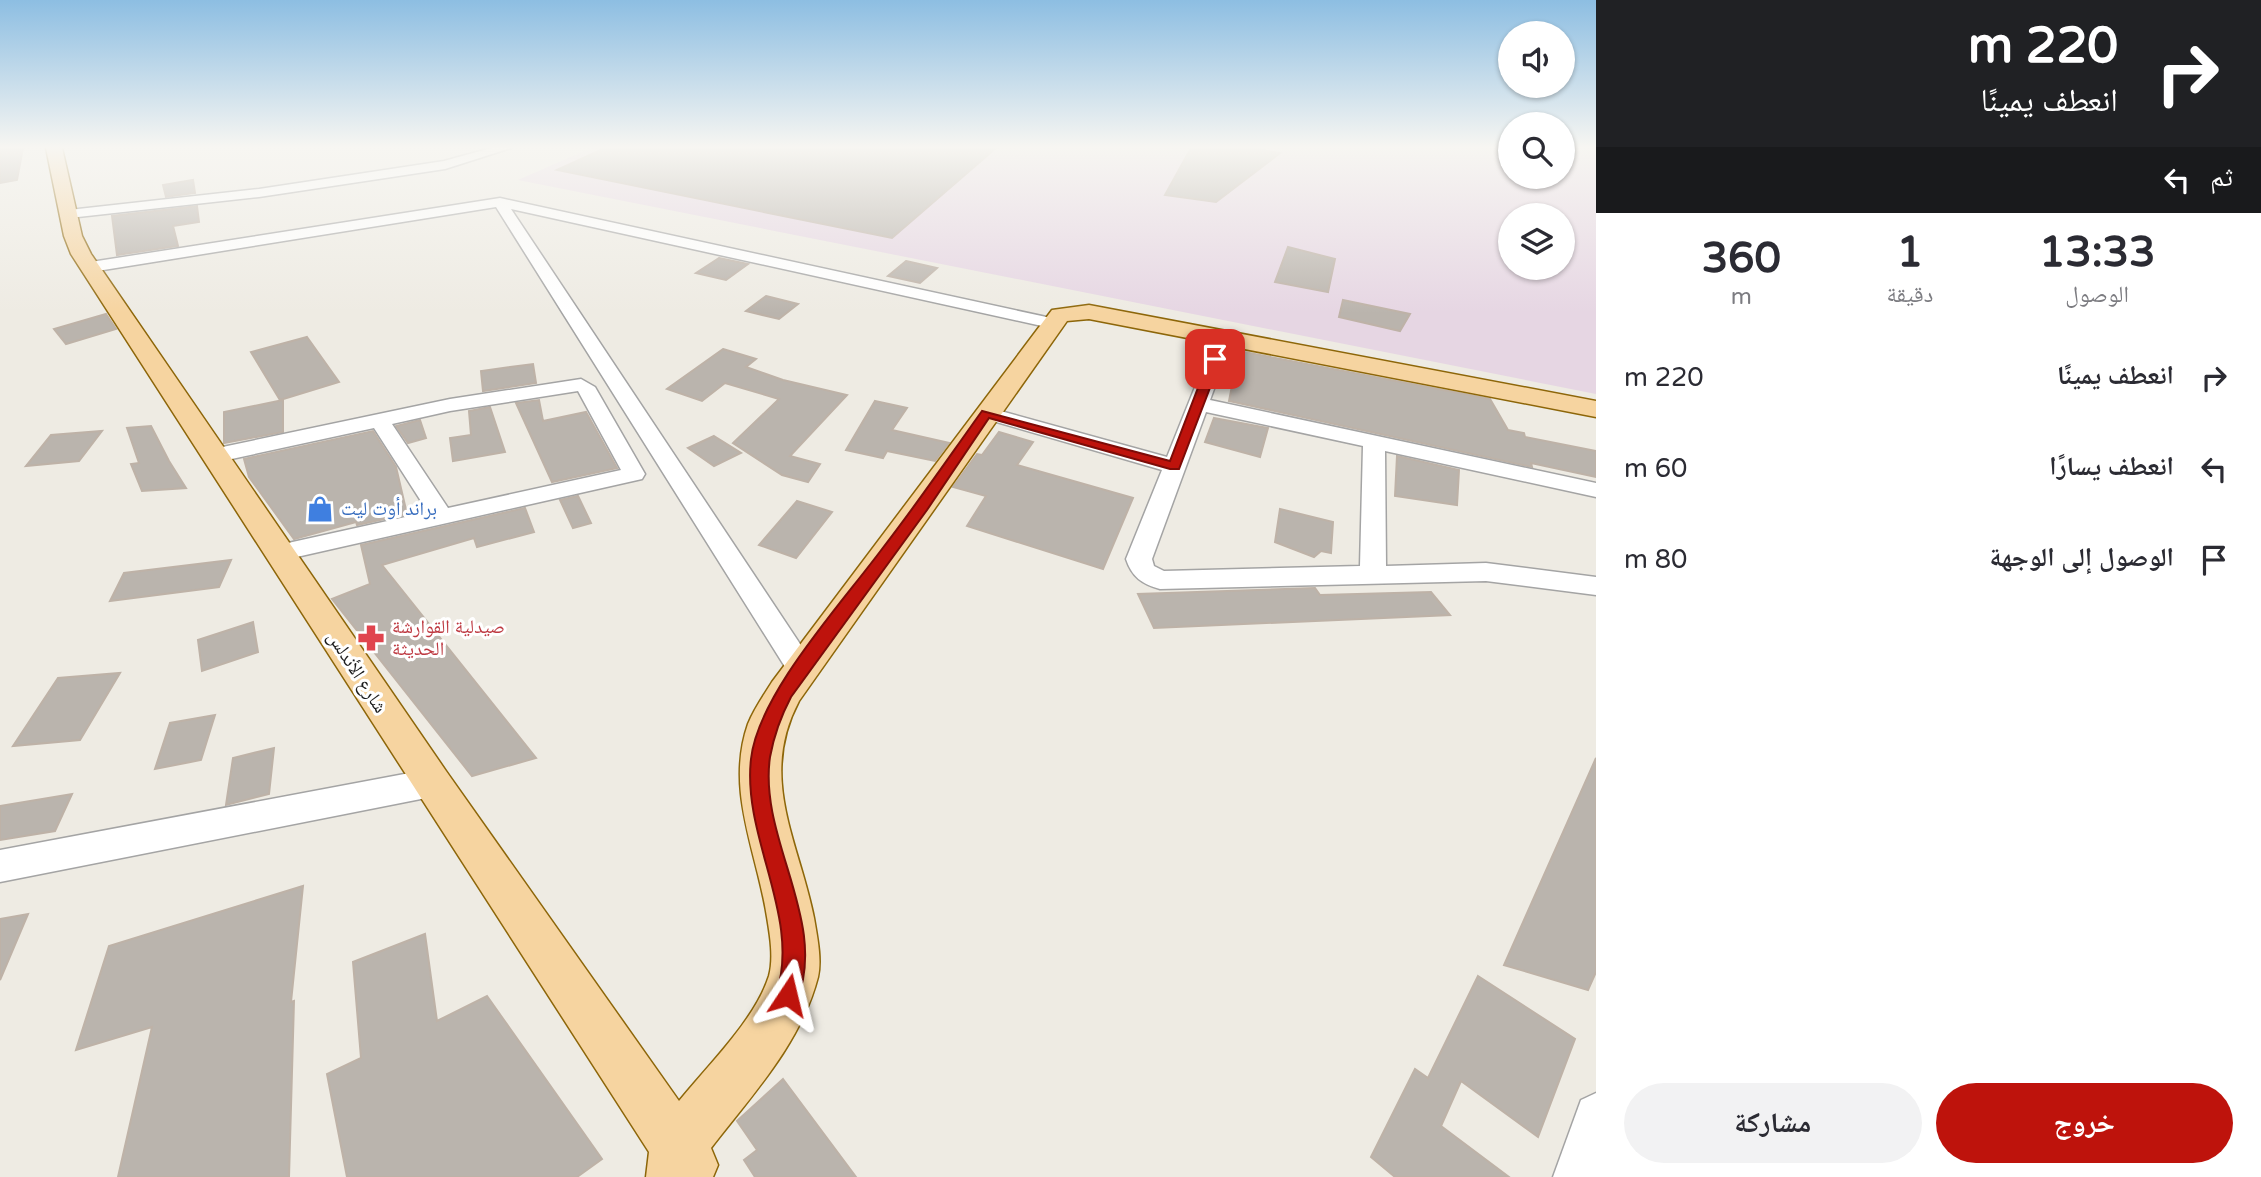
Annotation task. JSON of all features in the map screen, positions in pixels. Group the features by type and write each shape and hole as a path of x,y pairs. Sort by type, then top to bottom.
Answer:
{"main road":[{"name":"شارع الأندلس","path":"66,203 72,236 91,267 683,1167"},
{"path":"683,1167 773,1025 794,975 794,939 788,905 761,802 760,759 768,723 785,692 922,506 1051,323 1068,312 1089,312 1596,409"}],"street":[{"path":"69,214 167,203"},
{"path":"91,267 493,203"},
{"path":"500,203 802,670"},
{"path":"503,203 1051,323"},
{"path":"1224,337 1139,559 1143,571 1160,580 1373,573 1513,573 1596,586"},
{"path":"214,456 450,405 581,385 585,387 634,474 279,553"},
{"path":"1198,404 1596,490"},
{"path":"986,413 1174,466"},
{"path":"379,420 442,516"},
{"path":"1373,573 1374,442"},
{"path":"0,866 430,783"},
{"path":"1576,1177 1596,1115"}],"shaded area":[{"path":"633,203 1596,203 1596,394"}],"building":[{"path":"719,203 933,203 892,238"},
{"path":"197,206 199,222 173,226 178,246 117,255 112,216"},
{"path":"1288,247 1335,259 1328,292 1275,282"},
{"path":"719,258 748,264 726,280 696,273"},
{"path":"906,261 937,268 920,283 888,276"},
{"path":"766,296 798,304 779,319 746,311"},
{"path":"1343,300 1410,314 1400,331 1339,317"},
{"path":"106,314 116,329 66,344 54,329"},
{"path":"307,337 339,382 280,400 251,352"},
{"path":"723,349 756,359 746,367 783,380 847,395 790,456 820,464 808,482 782,475 733,443 779,399 725,383 702,401 667,389"},
{"path":"1239,351 1490,399 1508,430 1524,433 1525,437 1596,451 1596,477 1531,463 1532,467 1229,401"},
{"path":"533,364 536,383 483,391 481,371"},
{"path":"283,400 283,432 224,443 224,412"},
{"path":"539,400 543,421 586,412 617,468 552,482 516,403"},
{"path":"875,401 907,408 892,430 949,443 935,461 887,451 883,458 846,450"},
{"path":"490,407 505,452 453,461 450,438 471,435 469,411"},
{"path":"1214,418 1268,428 1260,457 1205,442"},
{"path":"420,420 426,438 408,443 396,426"},
{"path":"151,426 186,488 142,491 131,464 139,463 127,428"},
{"path":"102,431 79,461 26,466 51,435"},
{"path":"373,431 396,467 407,514 357,525 356,522 294,539 249,477 244,459"},
{"path":"999,432 1033,442 1017,465 1133,498 1103,569 967,526 986,496 953,487 977,454 982,455"},
{"path":"714,436 741,453 714,466 688,448"},
{"path":"1397,456 1459,470 1457,505 1395,496"},
{"path":"578,496 591,523 573,528 560,500"},
{"path":"797,501 832,512 796,558 759,545"},
{"path":"525,508 534,532 477,547 474,538 382,565 536,758 472,776 332,599 370,584 361,545"},
{"path":"1280,509 1333,522 1331,553 1321,551 1314,557 1275,542"},
{"path":"231,560 219,587 110,601 124,573"},
{"path":"1315,588 1320,595 1431,592 1450,615 1154,628 1138,594"},
{"path":"253,622 258,652 202,671 198,640"},
{"path":"120,673 80,740 13,746 58,678"},
{"path":"215,715 201,760 155,769 170,723"},
{"path":"274,748 269,794 226,805 233,758"},
{"path":"1596,758 1596,972 1588,990 1504,965"},
{"path":"72,794 55,831 0,840 0,806"},
{"path":"303,886 291,1002 294,1001 289,1177 118,1177 152,1027 76,1050 109,946"},
{"path":"28,914 0,980 0,919"},
{"path":"425,934 437,1021 487,996 602,1159 577,1177 347,1177 327,1074 361,1058 353,962"},
{"path":"1478,976 1575,1039 1538,1137 1461,1081 1441,1126 1509,1177 1395,1177 1371,1157 1415,1069 1428,1078"},
{"path":"783,1079 856,1177 755,1177 744,1160 757,1150 737,1121"}],"place":[{"name":"براند أوت ليت","path":"320,509"},
{"name":"صيدلية القوارشة الحديثة","path":"371,638"}],"route":[{"path":"788,995 794,975 794,939 788,905 761,802 760,759 768,723 785,692 922,506 986,413 1174,466 1215,359"}]}
